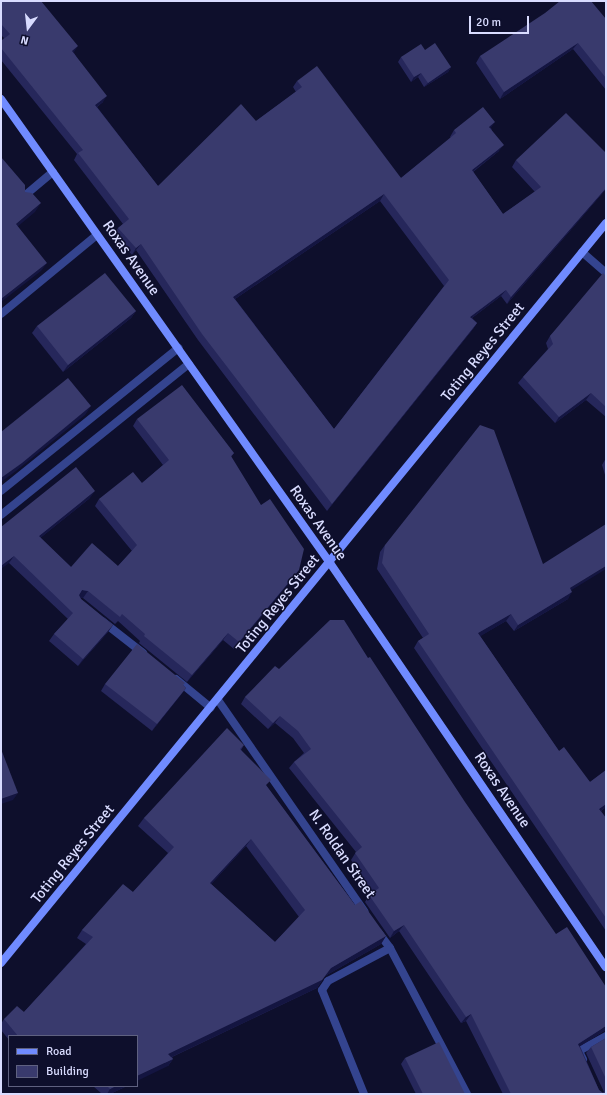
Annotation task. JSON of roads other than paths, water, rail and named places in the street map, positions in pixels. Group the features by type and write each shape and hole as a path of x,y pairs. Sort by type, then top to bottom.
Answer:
{"main road":[{"name":"Roxas Avenue","path":"1,99 330,563 606,967"},
{"name":"Toting Reyes Street","path":"1,963 218,700 606,223"}],"street":[{"path":"23,197 53,172"},
{"path":"1,314 97,235"},
{"path":"582,252 606,273"},
{"path":"1,491 178,348"},
{"path":"1,515 189,364"},
{"path":"98,617 151,660"},
{"path":"169,674 211,708"},
{"name":"N. Roldan Street","path":"218,700 390,948 467,1094"},
{"path":"364,1094 322,990 328,981 390,948"},
{"path":"586,1065 579,1051 606,1036"}]}
